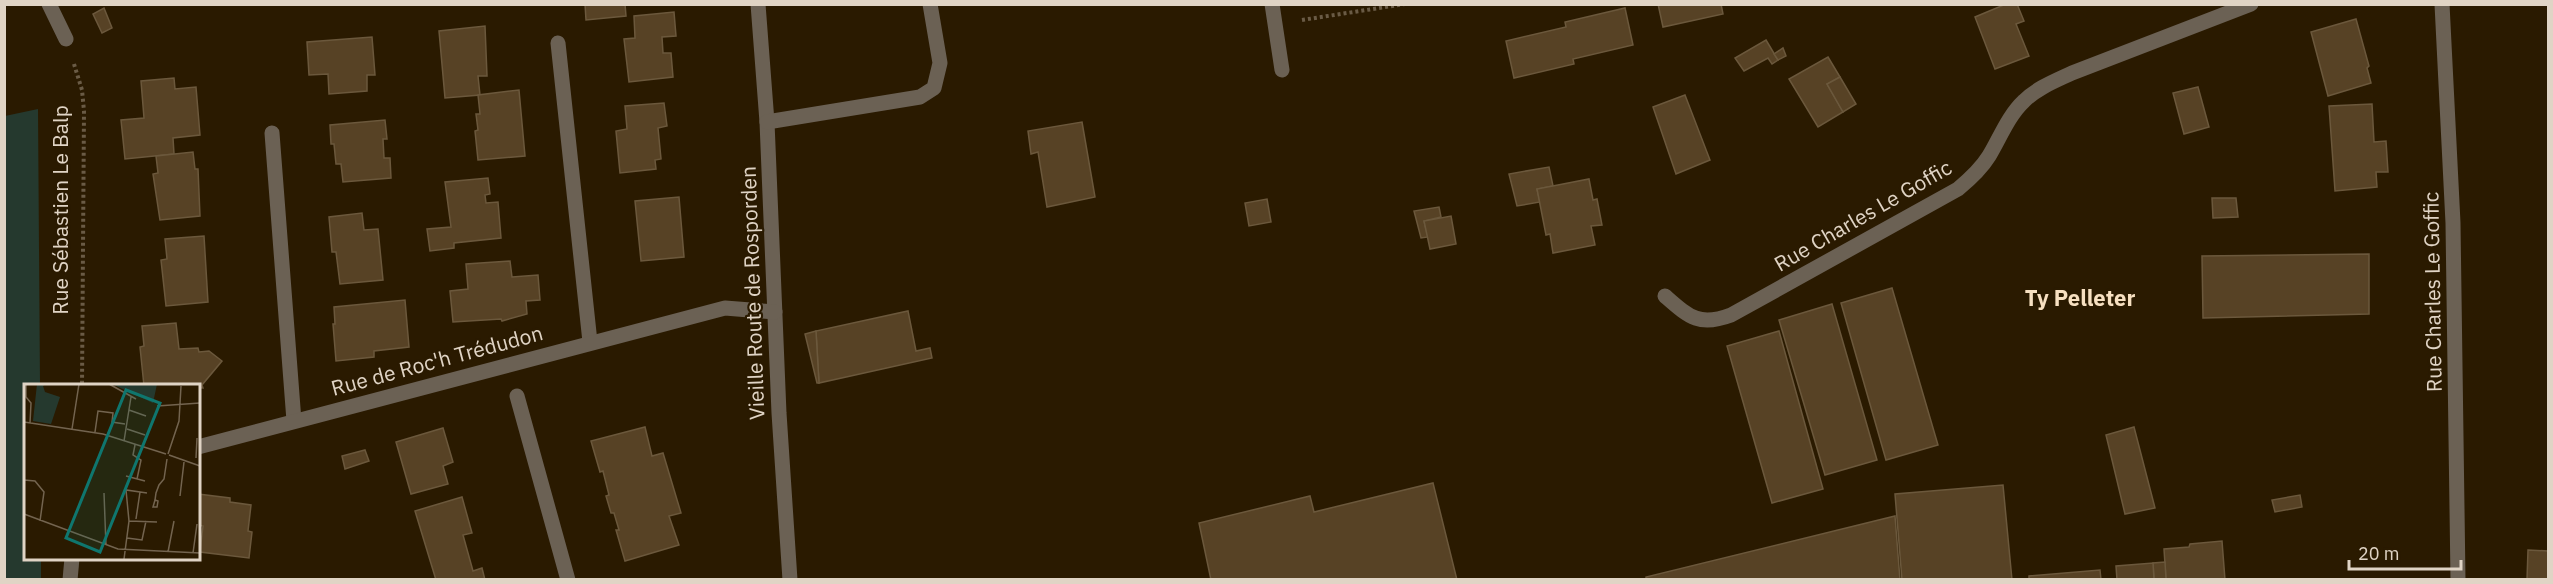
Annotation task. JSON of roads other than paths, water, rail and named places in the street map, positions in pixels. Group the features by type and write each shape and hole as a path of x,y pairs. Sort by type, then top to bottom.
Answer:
{"street":[{"path":"49,4 66,39"},
{"name":"Vieille Route de Rosporden","path":"758,4 790,579"},
{"path":"766,122 920,97 934,88 940,63 930,4"},
{"path":"1272,4 1282,70"},
{"name":"Rue Charles Le Goffic","path":"1665,296 1686,314 1699,321 1717,321 1731,315 1958,189 1974,176 1988,158 2012,116 2024,101 2043,87 2072,73 2251,4"},
{"name":"Rue Charles Le Goffic","path":"2442,4 2453,211 2458,579"},
{"path":"558,43 590,342"},
{"path":"272,133 294,421"},
{"name":"Rue de Roc'h Trédudon","path":"200,446 725,308 775,312"},
{"path":"517,396 568,579"},
{"path":"70,579 72,560"}],"district":[{"name":"Ty Pelleter","path":"2080,298"}]}
